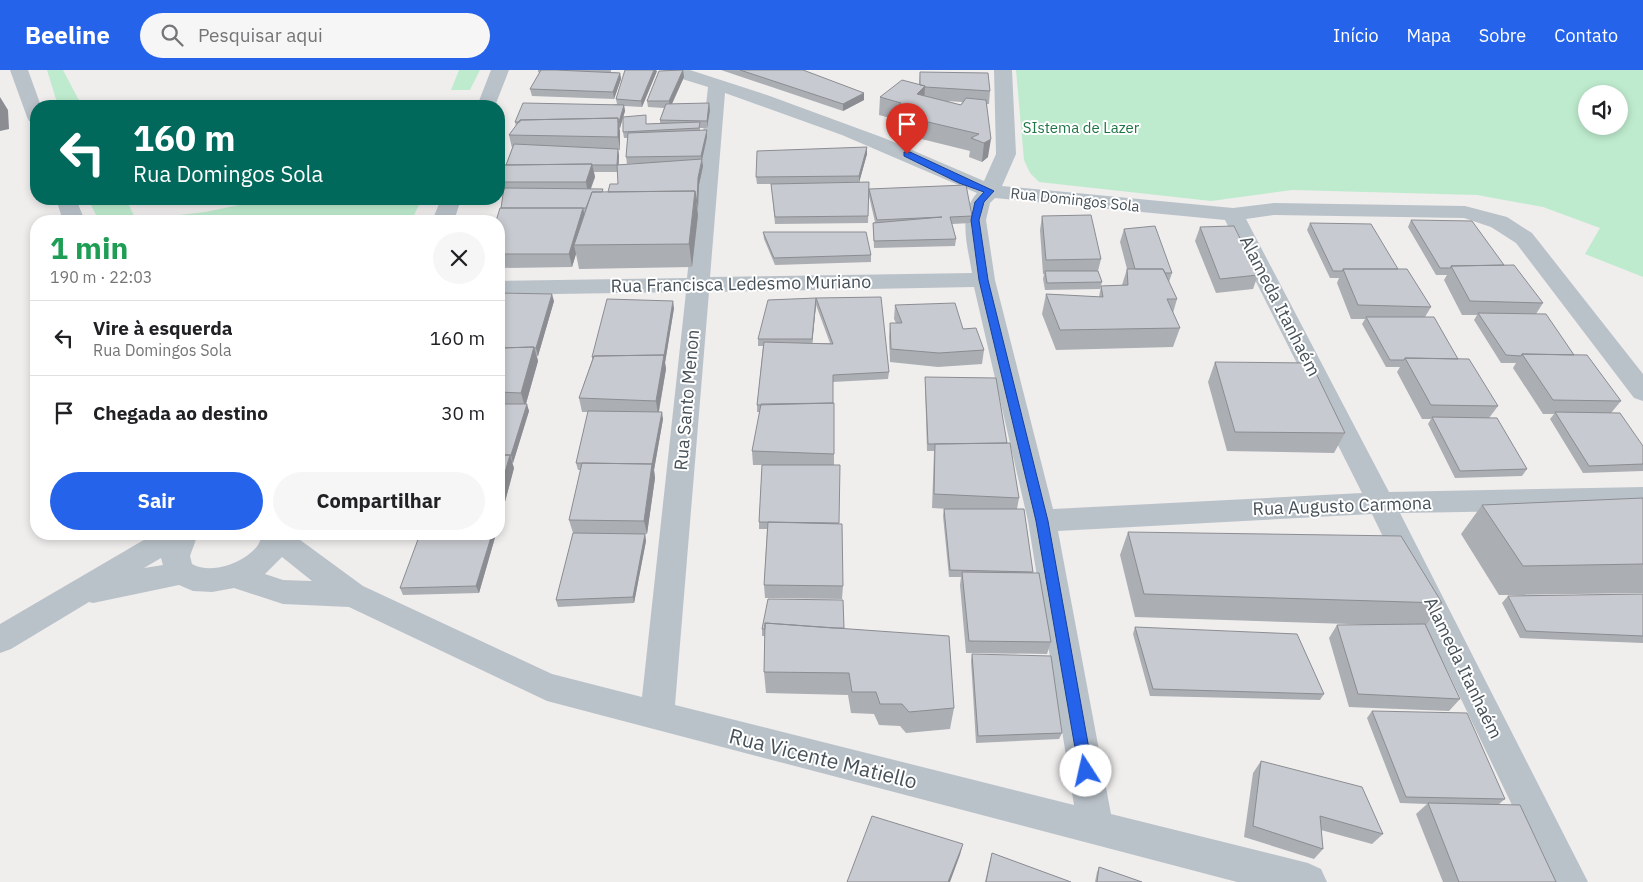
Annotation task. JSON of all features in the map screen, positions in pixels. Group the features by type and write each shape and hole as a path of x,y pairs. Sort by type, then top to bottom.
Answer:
{"street":[{"path":"19,70 30,100"},
{"path":"488,100 500,70"},
{"name":"Rua Domingos Sola","path":"672,70 754,95 907,154 962,181 990,191 1233,214 1274,209 1465,212 1499,222 1524,238 1643,392"},
{"path":"1003,70 1006,154 990,191 980,202 975,220 984,280 1042,521 1096,829"},
{"name":"Rua Santo Menon","path":"657,716 718,84"},
{"name":"Alameda Itanhaém","path":"1233,214 1381,503 1569,882"},
{"name":"Rua Francisca Ledesmo Muriano","path":"505,288 984,280"},
{"name":"Rua Augusto Carmona","path":"1042,521 1381,503 1643,498"},
{"path":"0,640 167,540"},
{"path":"180,540 174,555 175,565 181,573 190,579 203,582 218,581 249,569 262,560 276,540"},
{"name":"Rua Vicente Matiello","path":"285,540 352,595 547,687 1308,882"},
{"path":"72,596 181,573"},
{"name":"Rua Vicente Matiello","path":"234,576 283,592 352,595"}],"green space":[{"path":"47,70 63,70 79,100 56,100"},
{"path":"459,70 480,70 470,90 451,90"},
{"name":"SIstema de Lazer","path":"1016,70 1643,70 1643,277 1585,254 1600,228 1543,207 1477,195 1292,190 1211,201 1039,182 1030,173 1024,160"},
{"path":"91,205 129,205 134,215 96,215"},
{"path":"239,205 419,205 414,215 179,215"}],"building":[{"path":"541,70 620,73 613,92 530,89"},
{"path":"625,70 654,70 641,101 616,99"},
{"path":"683,70 669,101 647,101 659,71"},
{"path":"740,70 803,70 864,93 843,104"},
{"path":"920,72 988,73 990,91 925,87 920,85"},
{"path":"902,80 925,86 917,94 961,105 966,98 986,100 991,139 984,143 971,138 979,134 894,114 901,103 880,97"},
{"path":"523,103 624,105 619,122 618,118 520,120 520,122 515,122"},
{"path":"709,103 707,121 660,120 666,104"},
{"path":"646,115 646,124 700,122 699,128 623,132 623,117"},
{"path":"618,118 618,137 509,135 520,120"},
{"path":"707,130 701,156 626,157 628,133"},
{"path":"514,144 618,149 617,165 506,165"},
{"path":"867,147 859,176 756,177 757,151"},
{"path":"702,159 698,178 697,203 695,191 608,192 610,184 618,184 617,165"},
{"path":"592,164 586,182 505,182 505,165"},
{"path":"869,182 868,216 775,217 771,184"},
{"path":"966,185 972,216 950,217 956,239 874,241 873,223 942,217 877,220 869,189"},
{"path":"505,188 603,189 602,192 592,192 586,208 501,208 501,205 505,205"},
{"path":"695,191 689,244 574,245 592,192"},
{"path":"500,208 583,208 569,254 505,254 505,215 498,215"},
{"path":"1091,215 1101,259 1046,260 1042,216"},
{"path":"1411,220 1472,221 1504,265 1440,268"},
{"path":"1310,223 1371,224 1398,269 1343,269 1343,271 1333,271"},
{"path":"1155,226 1172,273 1165,273 1163,269 1135,269 1124,229"},
{"path":"1234,226 1258,275 1220,279 1200,227"},
{"path":"763,232 866,232 871,255 774,258"},
{"path":"1514,265 1543,303 1470,301 1451,266"},
{"path":"1127,269 1163,269 1177,299 1167,299 1180,328 1060,330 1046,294 1103,297 1101,286 1128,285"},
{"path":"1343,269 1407,269 1431,307 1358,305"},
{"path":"1045,271 1098,271 1102,282 1047,283"},
{"path":"505,293 552,294 536,348 505,348"},
{"path":"881,297 889,372 833,375 833,403 757,405 764,342 833,344 816,298"},
{"path":"816,298 812,339 758,339 768,300"},
{"path":"607,299 673,301 664,356 592,357"},
{"path":"955,303 963,329 976,328 984,350 939,353 891,349 890,323 902,323 895,305"},
{"path":"1478,313 1546,314 1574,355 1506,355"},
{"path":"1366,317 1434,317 1458,359 1405,358 1404,360 1390,360"},
{"path":"534,347 521,393 505,392 505,348"},
{"path":"1522,354 1587,355 1621,401 1553,400"},
{"path":"664,355 656,401 579,398 594,356"},
{"path":"1405,358 1469,359 1498,406 1431,405"},
{"path":"1215,362 1311,363 1345,433 1235,432"},
{"path":"925,377 996,378 1007,443 928,444"},
{"path":"834,403 834,454 752,451 761,404"},
{"path":"505,404 527,404 511,455 505,455"},
{"path":"588,411 662,412 652,464 576,463"},
{"path":"1555,412 1620,413 1643,446 1643,464 1589,466"},
{"path":"1432,417 1497,418 1527,469 1460,471"},
{"path":"1010,443 1019,498 934,494 935,444"},
{"path":"505,455 510,455 505,472"},
{"path":"582,463 652,464 644,521 569,520"},
{"path":"762,465 840,465 839,523 759,522"},
{"path":"1643,498 1643,564 1523,566 1482,505"},
{"path":"944,509 1024,509 1033,572 950,570"},
{"path":"768,522 842,524 843,586 764,585"},
{"path":"1128,532 1401,536 1442,603 1144,594"},
{"path":"573,533 645,534 633,597 556,600"},
{"path":"418,540 490,540 476,586 400,588"},
{"path":"962,572 1039,573 1051,642 969,641"},
{"path":"1643,594 1643,636 1526,631 1508,596"},
{"path":"768,599 843,600 844,628 765,623 765,629 762,629"},
{"path":"765,623 949,636 954,708 909,712 902,704 880,704 876,692 852,692 849,673 764,672"},
{"path":"1425,624 1460,699 1358,694 1337,625"},
{"path":"1135,627 1297,634 1324,694 1153,689"},
{"path":"972,654 1051,656 1062,733 978,736"},
{"path":"1372,711 1467,713 1505,799 1406,797"},
{"path":"1261,761 1362,787 1383,834 1320,816 1323,849 1253,826"},
{"path":"1428,803 1520,805 1556,882 1459,882"},
{"path":"872,816 963,844 948,882 847,882"},
{"path":"992,853 1071,882 986,882"},
{"path":"1099,867 1142,882 1097,882"}],"route":[{"path":"907,154 962,181 990,191 980,202 975,220 984,280 1042,521 1086,771"}]}
